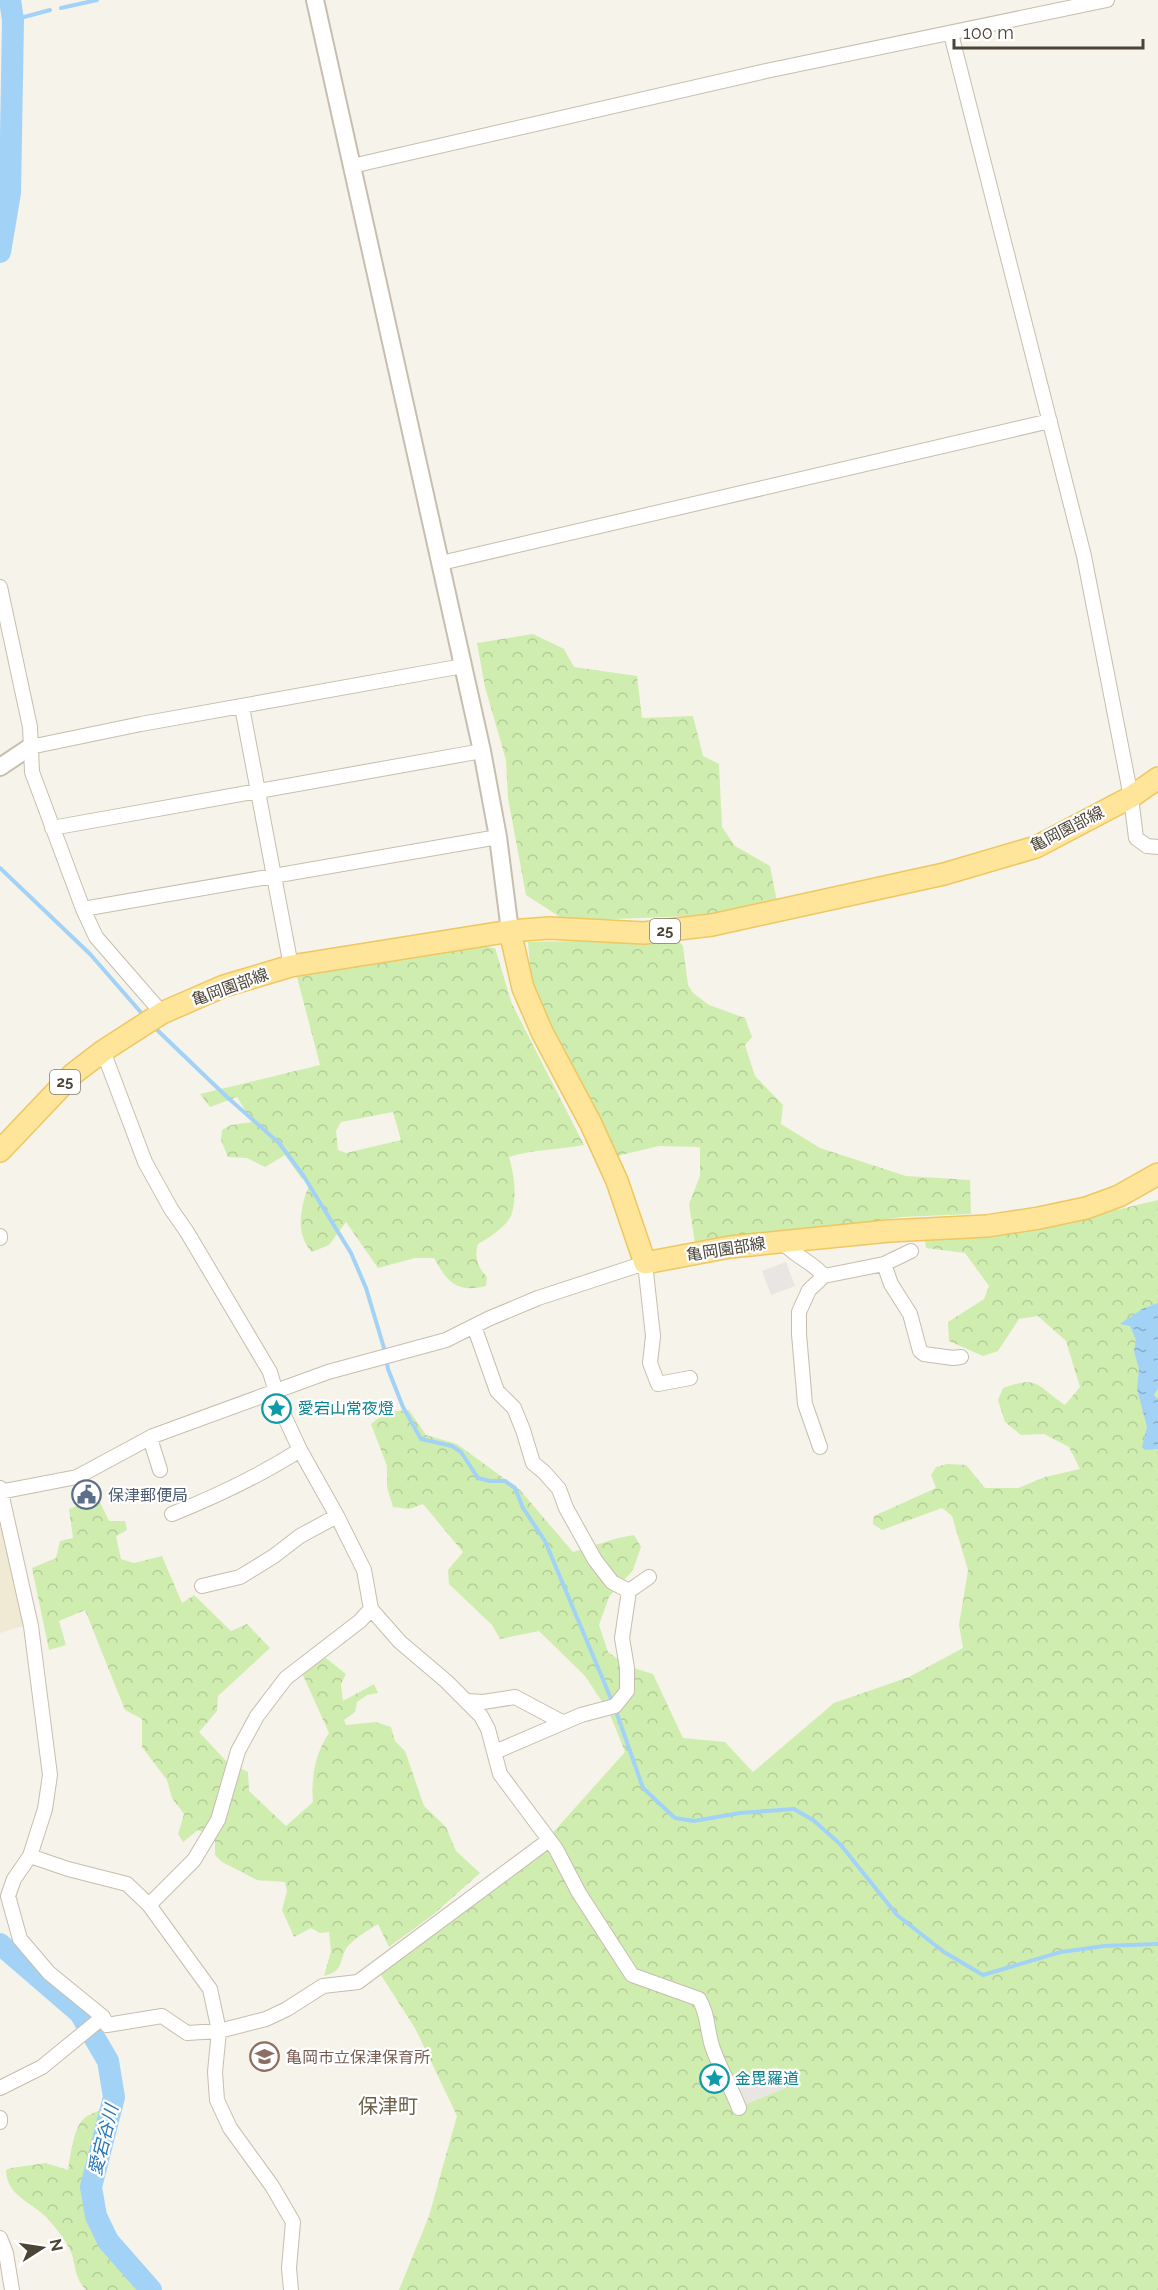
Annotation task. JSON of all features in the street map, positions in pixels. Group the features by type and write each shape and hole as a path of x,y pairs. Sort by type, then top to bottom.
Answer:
{"main road":[{"name":"亀岡園部線","path":"0,1151 73,1074 103,1051 153,1019 224,986 291,966 510,931 549,928 644,933 712,926 944,874 1036,847 1131,797 1158,778"},
{"path":"510,931 523,988 546,1041 591,1124 616,1181 645,1263"},
{"name":"亀岡園部線","path":"645,1263 730,1246 889,1231 987,1226 1039,1218 1086,1208 1119,1196 1158,1174"}],"street":[{"path":"315,0 482,750 498,837 510,931"},
{"path":"352,166 766,71 1107,0"},
{"path":"951,34 1084,556 1131,797 1136,838 1147,846 1158,847"},
{"path":"441,563 1050,421"},
{"path":"0,587 3,613 30,727 32,772 82,909 96,937 153,1019"},
{"path":"0,767 30,747 141,724 463,666"},
{"path":"242,707 291,966"},
{"path":"52,828 482,750"},
{"path":"82,909 498,837"},
{"path":"103,1051 145,1162 270,1372 281,1409 300,1450 364,1570 371,1610 400,1641 481,1716 488,1729 500,1774 556,1849 579,1893 632,1975 699,1999 705,2009 711,2043 739,2108"},
{"path":"782,1241 824,1276"},
{"path":"820,1447 805,1404 799,1312 809,1290 824,1276 884,1264 911,1251"},
{"path":"549,1840 358,1982 323,1986 287,2009 266,2019 219,2031 187,2033 162,2016 107,2025 49,1973 20,1939 8,1896 14,1879 30,1856 45,1809 50,1775 31,1626 0,1490 77,1476 150,1438 328,1372 446,1340 538,1298 645,1263 653,1336 650,1363 658,1384 690,1378"},
{"path":"884,1264 891,1284 910,1314 920,1351 934,1355 961,1357"},
{"path":"474,1326 497,1391 514,1408 532,1463 544,1472 559,1490 566,1508 595,1560 612,1582 629,1591"},
{"path":"150,1438 160,1470"},
{"path":"172,1514 217,1496 269,1470 300,1450"},
{"path":"202,1586 240,1577 274,1556 300,1536 337,1516"},
{"path":"495,1752 562,1722 615,1706 627,1691 627,1668 622,1638 629,1591 649,1577"},
{"path":"149,1905 194,1860 218,1820 238,1750 257,1716 286,1678 371,1610"},
{"path":"466,1701 483,1702 515,1697 562,1722"},
{"path":"30,1856 68,1869 127,1884 149,1905 210,1989 219,2031 214,2072 217,2100 230,2128 272,2186 293,2222 289,2268 291,2290"},
{"path":"0,2088 42,2067 76,2037 100,2020"},
{"path":"0,2238 12,2290"}],"shaded area":[{"path":"786,1262 795,1286 771,1295 762,1271"},
{"path":"0,1501 26,1625 0,1633"},
{"path":"777,2066 786,2088 744,2105 737,2083"}],"green space":[{"path":"533,634 564,649 574,667 637,676 642,718 693,716 703,756 719,764 722,827 735,846 770,866 777,902 715,915 566,921 526,895 508,798 506,760 485,687 477,643"},
{"path":"677,939 683,946 688,985 693,993 709,1005 745,1018 752,1037 745,1045 755,1076 783,1105 781,1124 820,1148 906,1176 970,1180 971,1214 901,1217 820,1230 695,1244 689,1204 700,1176 700,1147 659,1146 617,1156 592,1101 554,1041 531,980 528,942"},
{"path":"473,945 495,948 512,1004 584,1145 527,1152 509,1157 514,1185 512,1213 503,1226 478,1244 476,1253 481,1270 487,1277 486,1286 467,1288 454,1284 444,1274 434,1258 415,1258 378,1268 346,1222 329,1245 312,1252 306,1244 301,1227 304,1199 310,1182 301,1178 285,1155 265,1167 247,1158 228,1157 221,1140 222,1130 231,1125 252,1122 237,1097 210,1107 200,1094 320,1065 297,977","holes":["393,1112 401,1140 346,1153 338,1150 336,1131 341,1122"]},
{"path":"1158,1200 1158,2290 399,2290 429,2216 457,2116 415,2028 379,1972 523,1866 625,1752 609,1712 585,1676 539,1631 500,1639 492,1625 449,1584 448,1570 463,1552 423,1504 409,1509 393,1507 387,1487 387,1466 371,1424 386,1412 409,1410 426,1435 457,1444 520,1490 573,1552 634,1535 641,1547 633,1570 609,1597 599,1625 608,1652 627,1666 653,1674 683,1738 725,1742 753,1772 834,1703 909,1677 963,1648 959,1625 968,1570 952,1516 942,1508 882,1530 873,1524 874,1516 936,1488 931,1475 936,1467 947,1464 966,1465 985,1488 1018,1488 1045,1477 1080,1469 1069,1447 1044,1434 1021,1435 1005,1422 998,1400 1003,1388 1024,1382 1037,1385 1065,1405 1080,1387 1066,1341 1038,1316 1019,1319 998,1351 983,1356 949,1341 948,1322 984,1299 989,1286 965,1253 926,1248 925,1241 1062,1223"},
{"path":"98,1498 109,1521 125,1521 127,1530 116,1536 121,1559 134,1563 162,1556 182,1603 194,1595 231,1631 247,1624 270,1648 218,1696 217,1711 199,1732 226,1761 248,1772 249,1791 286,1826 313,1802 315,1766 320,1749 329,1733 302,1673 322,1655 346,1674 341,1684 343,1701 374,1684 378,1693 367,1695 357,1702 355,1712 344,1720 346,1725 376,1722 391,1727 395,1741 405,1751 424,1806 446,1827 456,1851 480,1873 434,1914 389,1947 378,1924 364,1933 346,1949 336,1970 324,1976 331,1951 329,1932 320,1933 311,1928 294,1937 282,1910 287,1891 285,1882 257,1880 222,1862 215,1855 215,1837 198,1830 183,1842 178,1834 184,1814 172,1798 167,1780 142,1747 142,1719 125,1710 85,1610 59,1621 66,1645 49,1650 32,1568 56,1558 60,1541 73,1538 69,1509"},
{"path":"109,2107 117,2110 119,2116 106,2136 105,2164 99,2171 97,2194 85,2199 85,2204 135,2280 146,2290 86,2290 77,2276 71,2252 60,2234 46,2217 15,2192 7,2179 6,2170 11,2168 46,2163 68,2170 74,2139 80,2123 89,2115"}],"water":[{"path":"1158,1303 1158,1388 1154,1395 1158,1400 1158,1449 1145,1450 1142,1447 1147,1427 1137,1389 1139,1369 1134,1351 1136,1340 1130,1326 1120,1324 1142,1309"}],"waterway":[{"path":"0,252 10,193 13,20 10,0"},
{"path":"61,8 97,0"},
{"path":"13,20 50,10"},
{"path":"0,868 90,954 145,1017"},
{"path":"154,1027 279,1143 303,1175 351,1253 366,1288 388,1369 403,1407 421,1439 452,1446 461,1452 478,1478 505,1481 515,1488 523,1508 545,1541 612,1701"},
{"path":"616,1711 643,1788 675,1818 694,1821 740,1813 794,1809 813,1820 840,1844 897,1915 944,1952 983,1975 1061,1952 1104,1946 1158,1944"},
{"name":"愛宕谷川","path":"0,1944 80,2013 108,2061 114,2097 91,2187 96,2216 108,2241 151,2290"}],"place":[{"name":"愛宕山常夜燈","path":"277,1408"},
{"name":"保津郵便局","path":"87,1495"},
{"name":"亀岡市立保津保育所","path":"265,2057"},
{"name":"金毘羅道","path":"714,2078"}],"district":[{"name":"保津町","path":"388,2106"}]}
